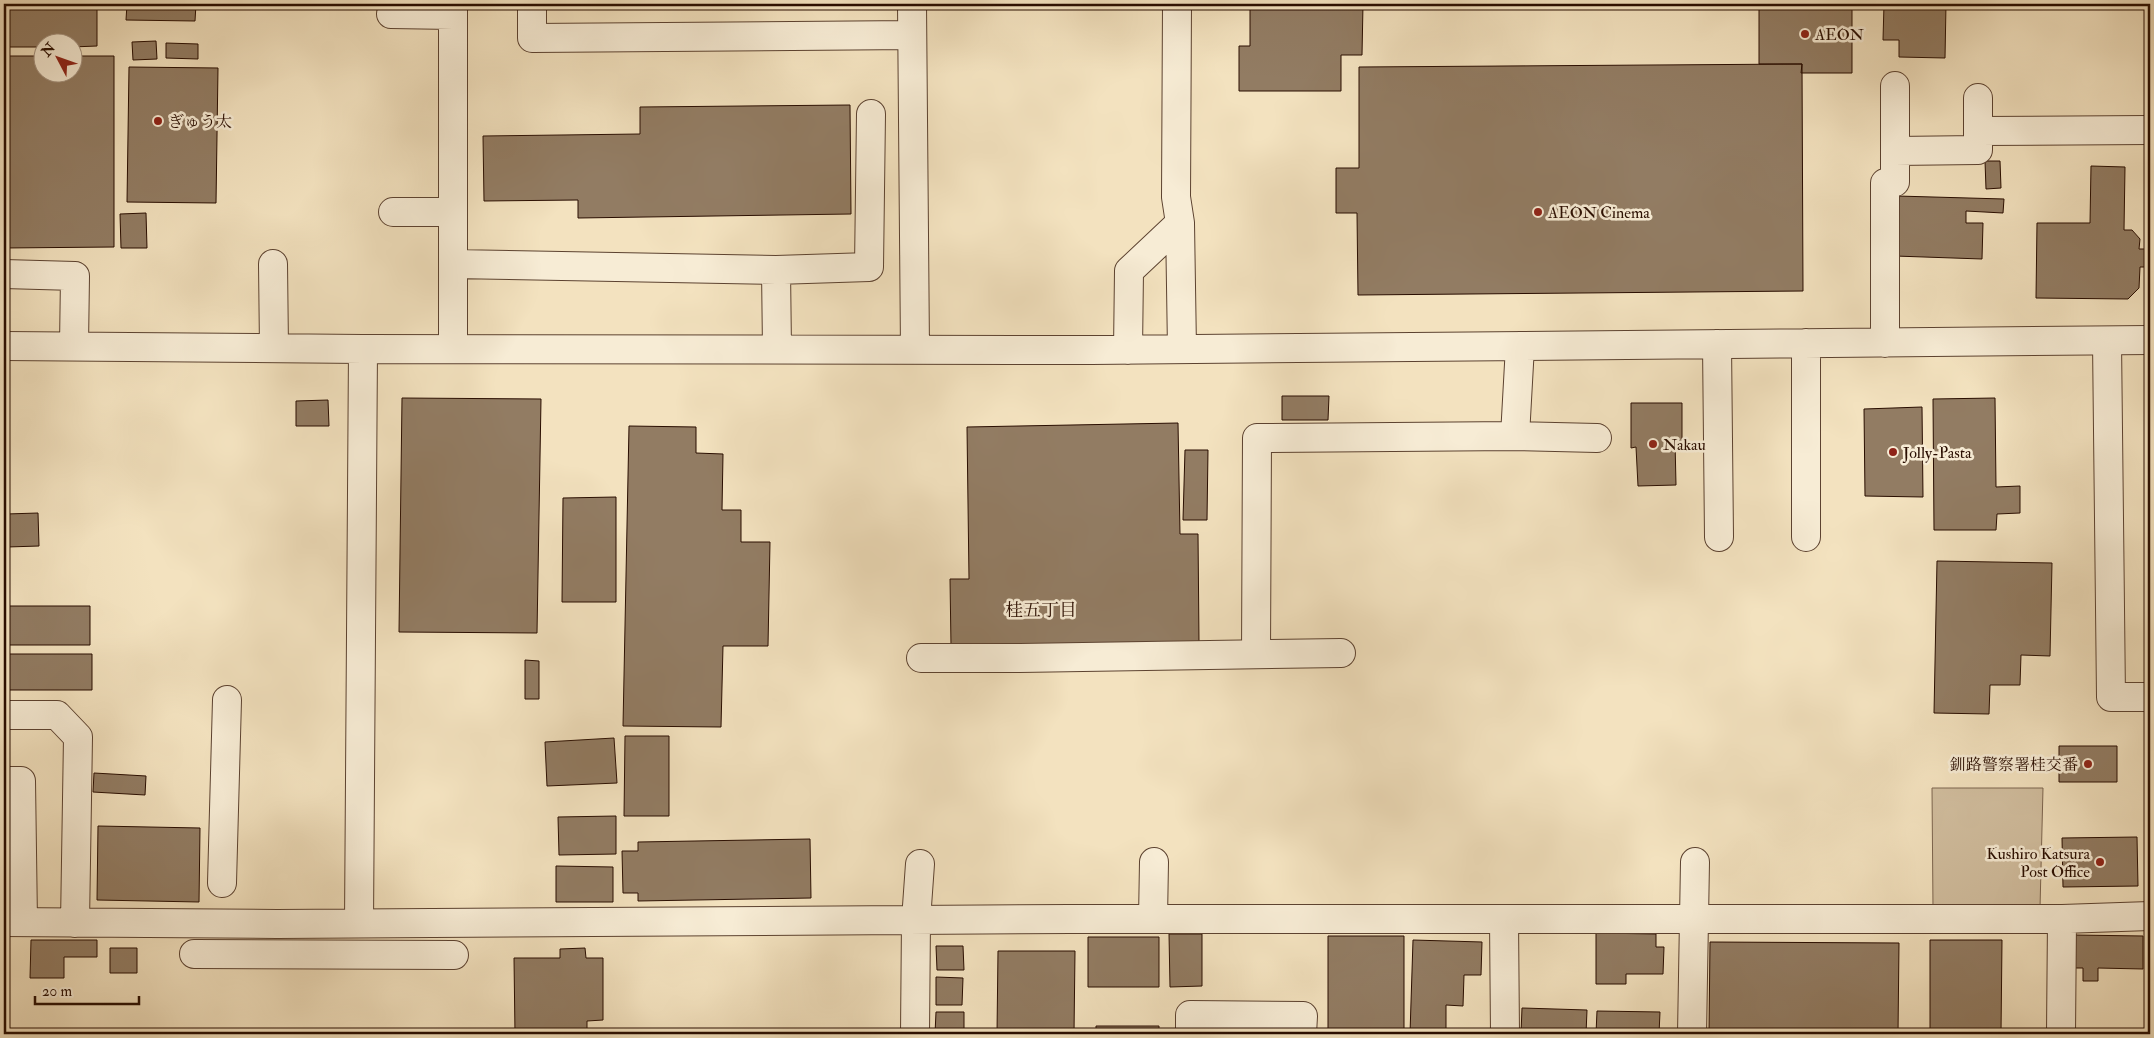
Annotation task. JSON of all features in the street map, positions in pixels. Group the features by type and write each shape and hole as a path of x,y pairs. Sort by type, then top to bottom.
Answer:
{"street":[{"path":"532,4 532,38 912,35"},
{"path":"912,4 915,350"},
{"path":"1177,4 1176,197 1180,223 1182,349"},
{"path":"391,14 453,9 453,348"},
{"path":"1885,343 1885,183 1895,182 1895,86"},
{"path":"1895,150 1978,150 1978,98"},
{"path":"453,264 776,270 869,268 871,114"},
{"path":"1978,131 2150,130"},
{"path":"393,212 453,212"},
{"path":"1128,350 1129,271 1180,223"},
{"path":"273,264 274,348"},
{"path":"776,270 777,349"},
{"path":"4,274 75,276 74,345"},
{"path":"4,346 74,345 363,349 1128,350 2150,340"},
{"path":"2107,341 2111,697 2150,697"},
{"path":"1806,343 1806,536"},
{"path":"1717,344 1719,537"},
{"path":"1515,436 1520,346"},
{"path":"359,923 363,349"},
{"path":"1256,654 1257,438 1515,436 1597,438"},
{"path":"921,658 1341,653"},
{"path":"222,884 227,700"},
{"path":"4,715 57,715 78,737 75,923"},
{"path":"4,781 21,781 14,922 359,923 1154,919 2062,919 2150,916"},
{"path":"1154,862 1154,919"},
{"path":"1692,1034 1695,862"},
{"path":"915,1034 916,920 920,864"},
{"path":"2061,1034 2062,919"},
{"path":"1504,920 1505,1034"},
{"path":"194,954 454,955"},
{"path":"1190,1034 1190,1015 1303,1016 1302,1034"}],"shaded area":[{"path":"1932,788 2043,788 2040,908 1933,909"}],"building":[{"path":"4,4 97,4 97,46 82,47 82,32 32,32 32,47 4,47"},
{"path":"127,4 196,4 195,21 126,20"},
{"path":"1250,4 1363,4 1362,55 1341,55 1341,91 1239,91 1239,46 1250,46"},
{"name":"AEON","path":"1759,4 1852,4 1852,73 1801,73 1802,64 1759,64"},
{"path":"1884,4 1946,4 1945,58 1899,57 1899,40 1883,40"},
{"path":"156,41 157,59 133,60 132,42"},
{"path":"166,43 198,44 198,59 166,58"},
{"path":"4,56 32,56 32,82 82,82 82,56 114,56 114,247 4,248"},
{"path":"1802,64 1803,291 1358,295 1357,213 1336,213 1336,168 1359,168 1359,67"},
{"path":"129,67 218,68 216,203 127,202"},
{"path":"850,105 851,214 578,218 578,200 484,201 483,136 640,134 640,107"},
{"path":"1985,161 2000,161 2001,188 1986,189"},
{"path":"2091,166 2125,167 2124,230 2132,230 2140,239 2139,249 2150,249 2150,267 2140,267 2139,288 2128,299 2036,298 2037,223 2090,223"},
{"path":"1897,196 2004,199 2003,213 1966,211 1966,223 1983,223 1982,259 1895,256"},
{"path":"146,213 147,248 121,248 120,214"},
{"path":"1282,396 1329,396 1328,420 1282,420"},
{"path":"402,398 541,399 537,633 399,632"},
{"path":"1995,398 1996,487 2020,486 2020,513 1997,514 1996,530 1934,530 1933,399"},
{"path":"328,400 329,426 296,426 296,401"},
{"name":"Nakau","path":"1631,403 1682,403 1682,441 1675,441 1676,485 1638,486 1636,447 1631,448"},
{"name":"Jolly-Pasta","path":"1922,407 1923,497 1865,496 1864,409"},
{"path":"1178,423 1180,534 1198,534 1199,642 951,646 950,579 969,579 967,427"},
{"path":"629,426 696,427 696,453 723,454 722,510 741,510 741,542 770,542 768,646 723,646 721,727 623,726"},
{"path":"1185,450 1208,450 1207,520 1183,520"},
{"path":"616,497 616,602 562,602 563,498"},
{"path":"38,513 39,546 7,547 6,514"},
{"path":"1937,561 2052,563 2050,656 2021,655 2020,685 1990,685 1989,714 1934,713"},
{"path":"5,606 90,606 90,645 4,645"},
{"path":"4,654 92,654 92,690 4,690"},
{"path":"525,660 539,661 539,699 525,699"},
{"path":"625,736 669,736 669,816 624,816"},
{"path":"614,738 617,783 547,786 545,742"},
{"name":"釧路警察署桂交番","path":"2059,746 2117,746 2117,782 2059,782"},
{"path":"94,773 146,776 145,795 93,792"},
{"path":"616,816 616,854 559,855 558,817"},
{"path":"98,826 200,828 199,902 97,900"},
{"name":"Kushiro Katsura Post Office","path":"2137,837 2138,886 2063,887 2062,838"},
{"path":"810,839 811,898 638,901 638,893 623,893 622,851 638,851 638,842"},
{"path":"556,866 613,867 613,902 556,902"},
{"path":"1596,933 1656,934 1656,947 1664,947 1663,974 1626,974 1626,984 1596,984"},
{"path":"1169,934 1202,934 1202,986 1170,987"},
{"path":"2074,935 2143,936 2143,969 2098,968 2098,981 2083,981 2083,968 2074,968"},
{"path":"1328,936 1404,936 1404,1034 1328,1034"},
{"path":"1088,937 1159,937 1159,987 1088,987"},
{"path":"31,940 97,940 97,957 64,957 64,978 30,978"},
{"path":"1413,940 1482,942 1481,975 1464,975 1463,1006 1446,1005 1446,1034 1410,1034"},
{"path":"1930,940 2002,940 2001,1034 1930,1034"},
{"path":"1710,942 1899,943 1898,1034 1709,1034"},
{"path":"936,946 963,946 964,970 937,970"},
{"path":"110,948 137,948 137,973 110,973"},
{"path":"585,948 586,958 603,958 603,1020 587,1021 587,1034 515,1034 514,958 560,958 560,949"},
{"path":"998,951 1075,951 1074,1034 997,1034"},
{"path":"936,977 963,978 962,1005 936,1005"},
{"path":"1522,1008 1587,1010 1586,1034 1521,1034"},
{"path":"1597,1011 1660,1012 1659,1034 1596,1034"},
{"path":"936,1012 964,1012 964,1034 935,1034"},
{"path":"1096,1026 1159,1026 1159,1034 1096,1034"},
{"path":"600,1031 626,1031 626,1034 599,1034"}],"place":[{"name":"AEON","path":"1805,34"},
{"name":"ぎゅう太","path":"158,121"},
{"name":"AEON Cinema","path":"1538,212"},
{"name":"Nakau","path":"1653,444"},
{"name":"Jolly-Pasta","path":"1893,452"},
{"name":"釧路警察署桂交番","path":"2088,764"},
{"name":"Kushiro Katsura Post Office","path":"2100,862"}],"district":[{"name":"桂五丁目","path":"1041,610"}]}
